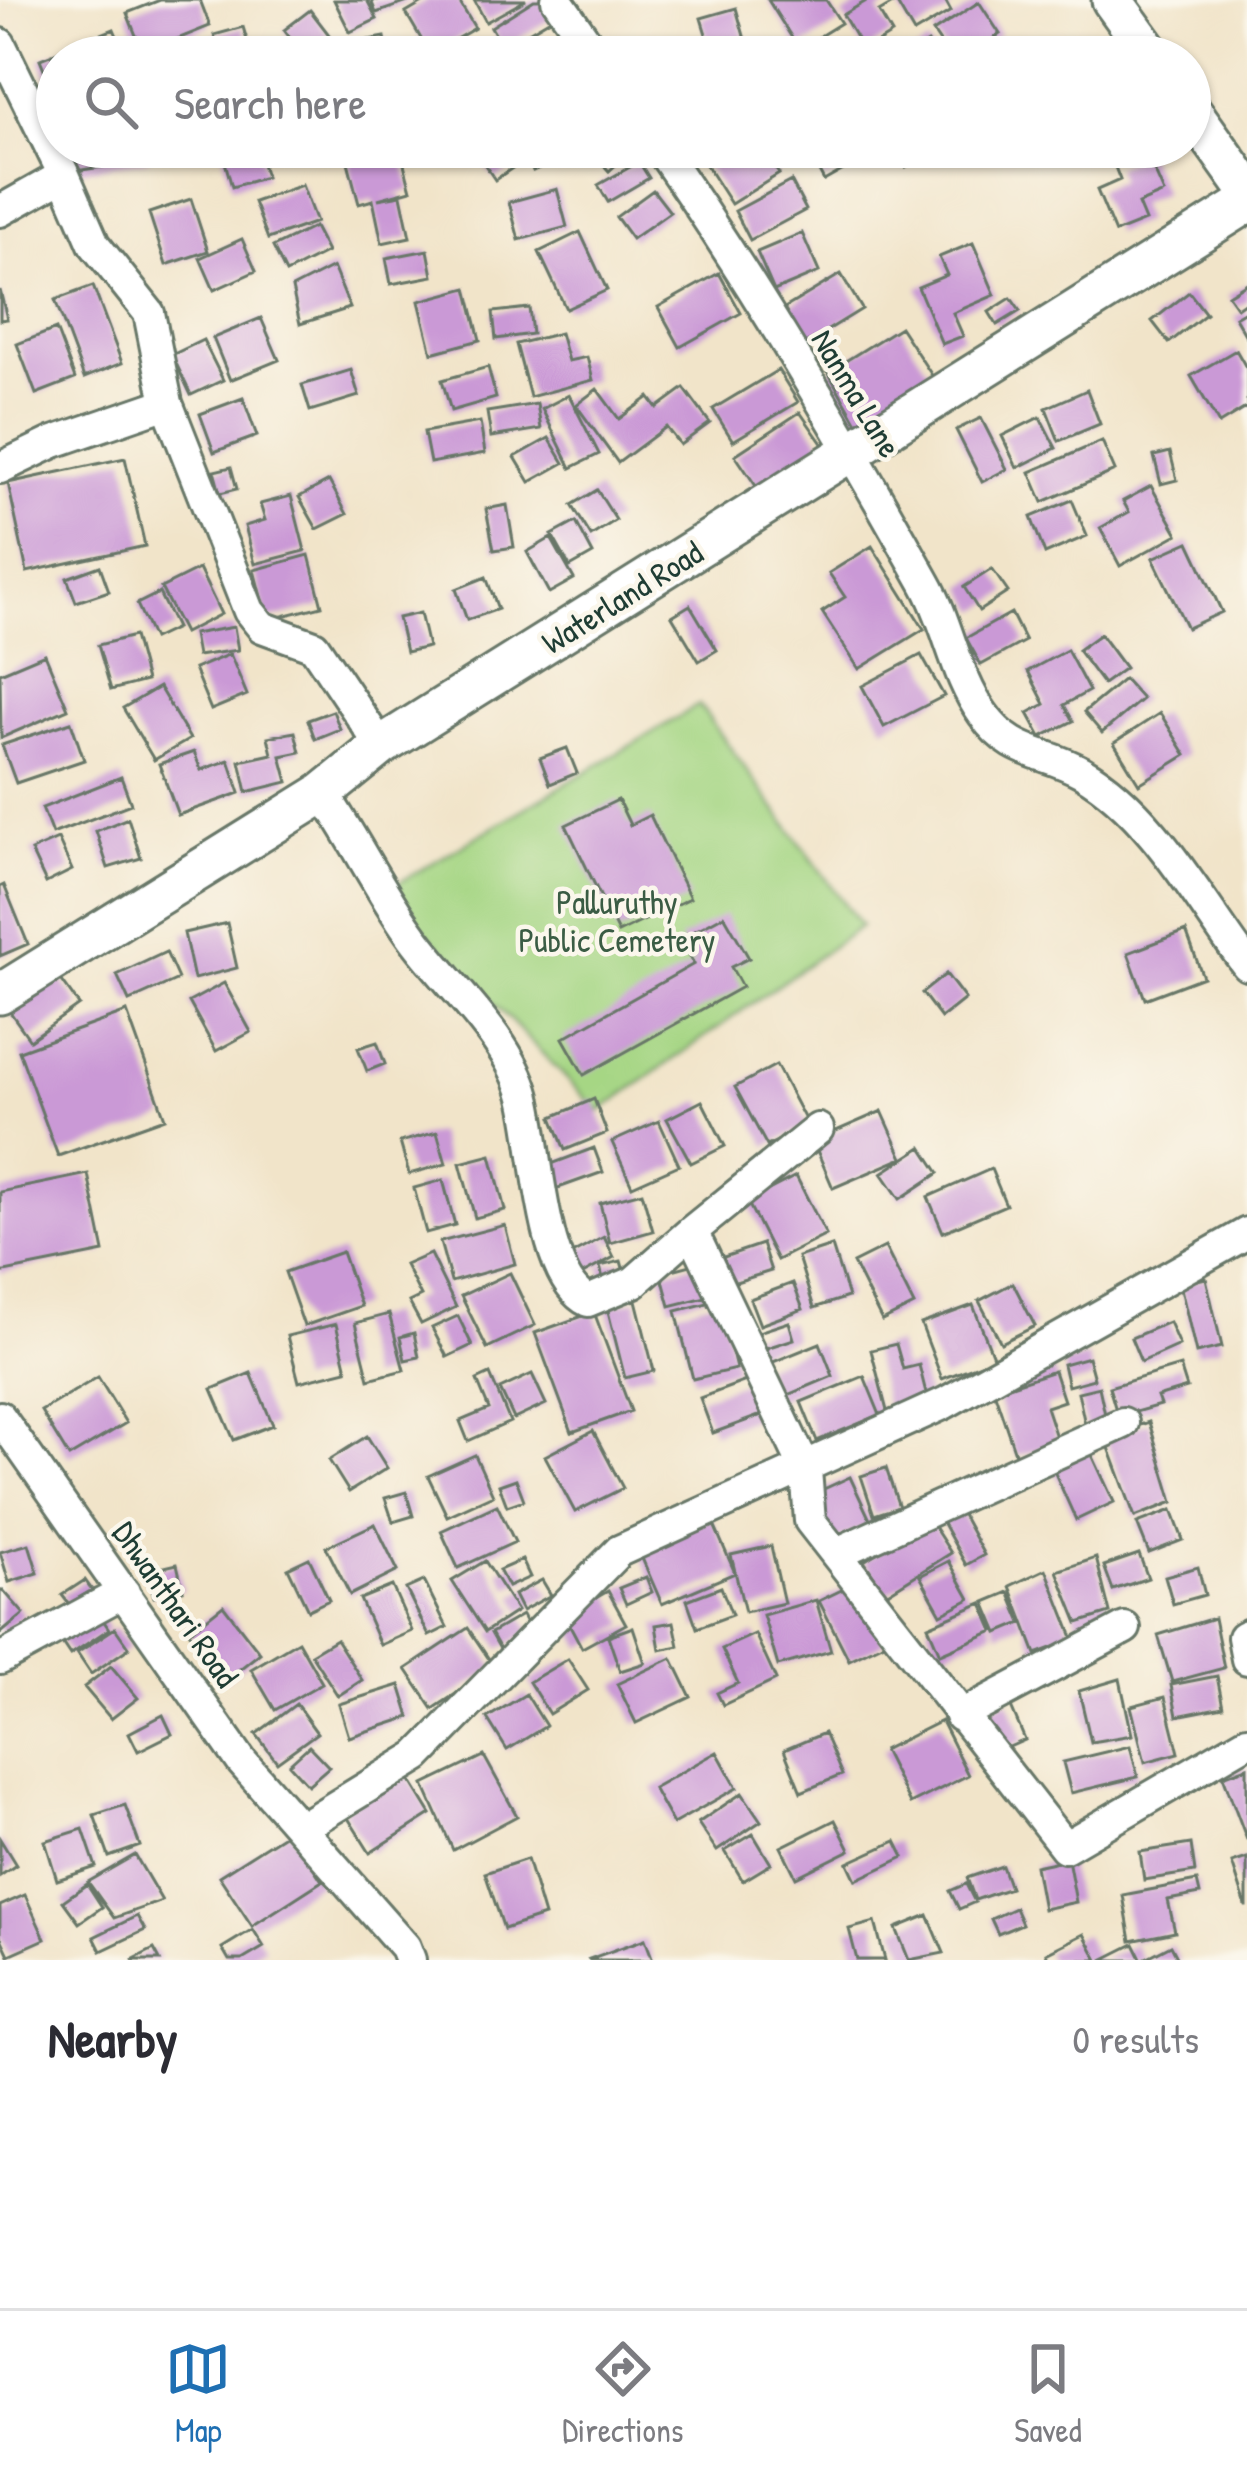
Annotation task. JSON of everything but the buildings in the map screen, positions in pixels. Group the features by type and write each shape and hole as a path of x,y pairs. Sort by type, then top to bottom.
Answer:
{"main road":[{"path":"1112,0 1138,36"},
{"path":"1211,138 1247,189"},
{"name":"Waterland Road","path":"0,994 323,793 381,746 1247,203"}],"street":[{"path":"557,0 582,36"},
{"path":"0,44 36,118"},
{"path":"60,168 94,244 149,313 167,403 249,610 262,627 314,646 381,746"},
{"name":"Nanma Lane","path":"672,168 853,453 941,611 967,691 1012,747 1082,772 1139,820 1247,965"},
{"path":"0,211 64,176"},
{"path":"0,468 54,442 167,403"},
{"path":"323,793 411,935 468,998 525,1094 539,1181 560,1270 572,1294 588,1301 634,1282 818,1129"},
{"path":"692,1231 806,1471 810,1521 1065,1847 1247,1741"},
{"path":"302,1827 418,1756 619,1551 806,1471 945,1403 1247,1233"},
{"name":"Dhwanthari Road","path":"0,1417 242,1762 406,1948 410,1960"},
{"path":"837,1552 1123,1423"},
{"path":"0,1659 124,1592"},
{"path":"960,1716 1125,1628"},
{"path":"1247,1635 1243,1636 1247,1660"}],"green space":[{"name":"Palluruthy Public Cemetery","path":"699,705 861,926 599,1112 385,891"}]}
